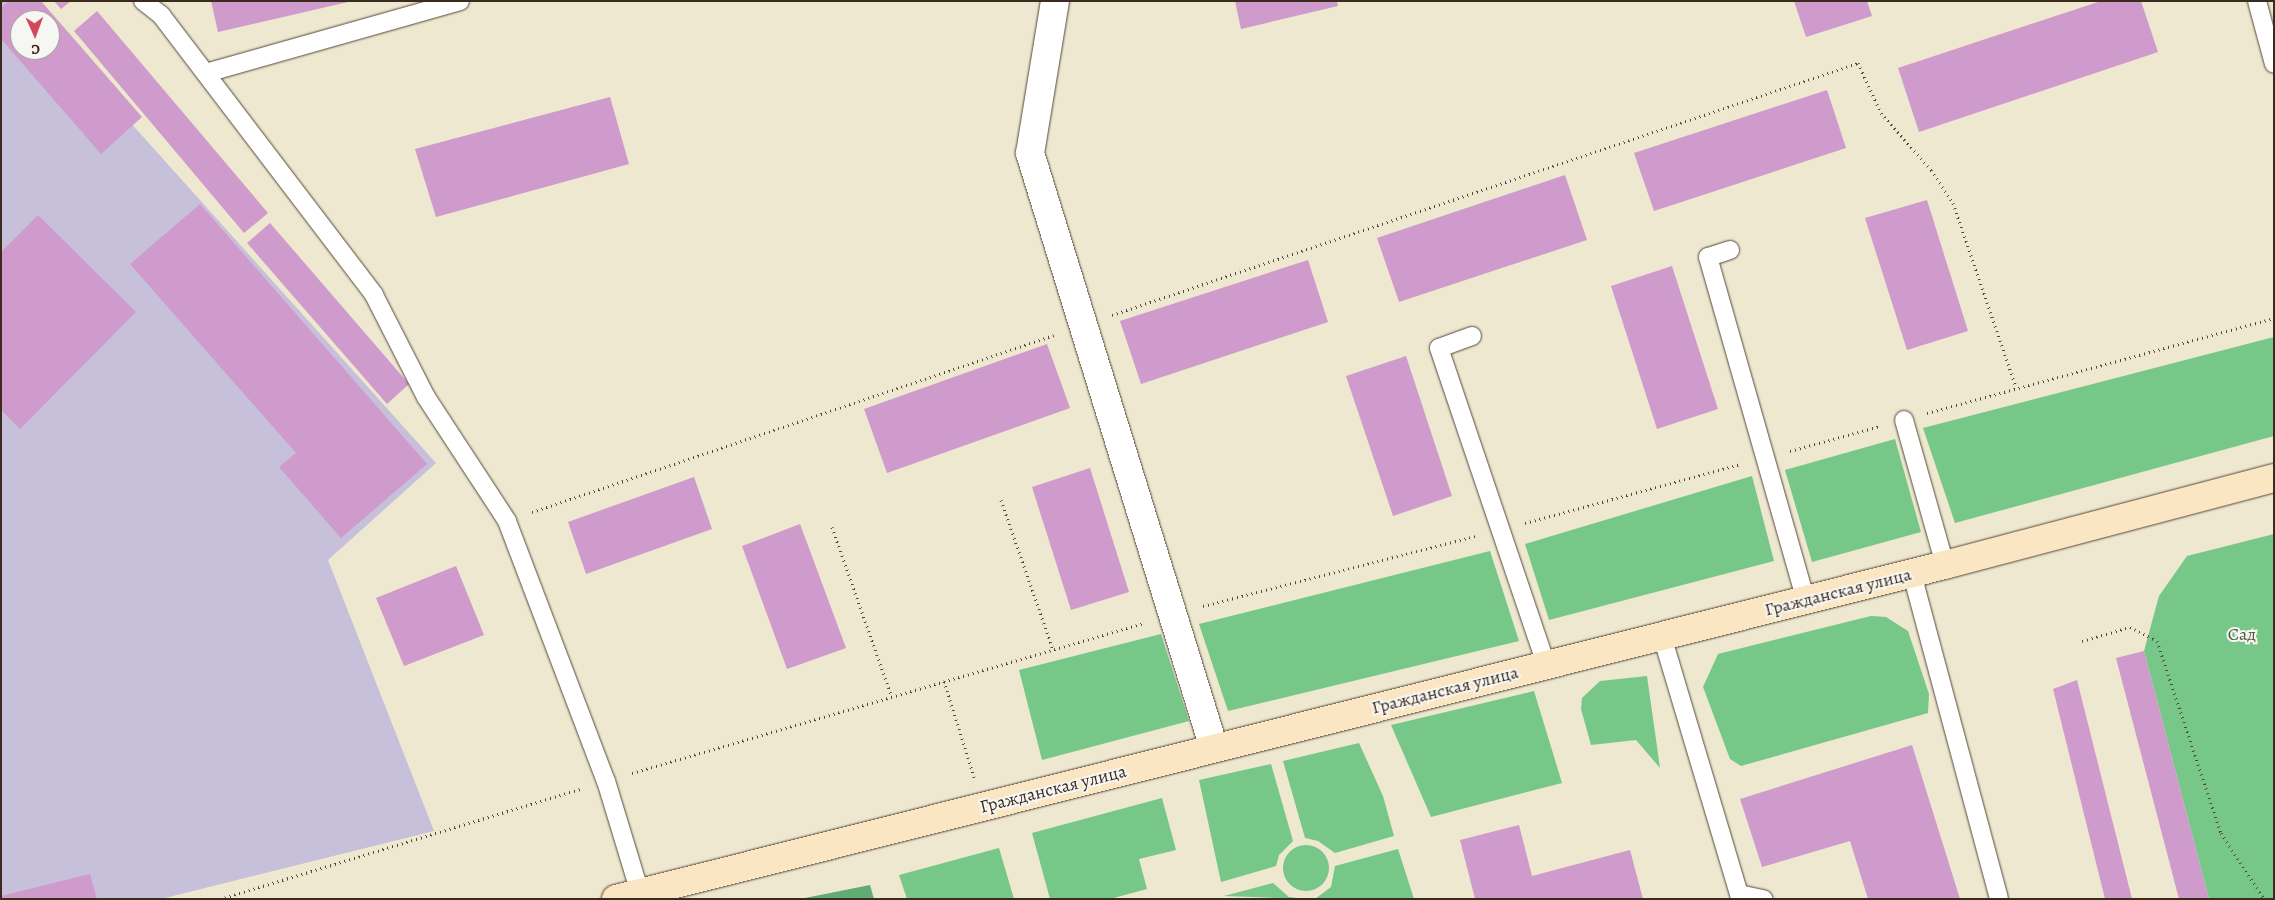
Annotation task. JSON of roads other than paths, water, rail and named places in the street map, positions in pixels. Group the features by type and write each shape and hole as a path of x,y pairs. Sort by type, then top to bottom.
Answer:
{"main road":[{"name":"Гражданская улица","path":"628,896 1912,574 2274,478"}],"street":[{"path":"1054,1 1030,153 1080,326 1214,748"}],"lane":[{"path":"142,1 162,15 374,295 426,397 507,521 606,780 628,896"},
{"path":"206,73 460,1"},
{"path":"2257,1 2274,64"},
{"path":"1730,250 1708,257 1763,458 1806,600"},
{"path":"1472,336 1439,348 1546,665"},
{"path":"1904,420 1945,565"},
{"path":"1912,574 1999,899"},
{"path":"1662,636 1739,894 1763,899"}],"park label":[{"name":"Сад","path":"2242,634"}]}
